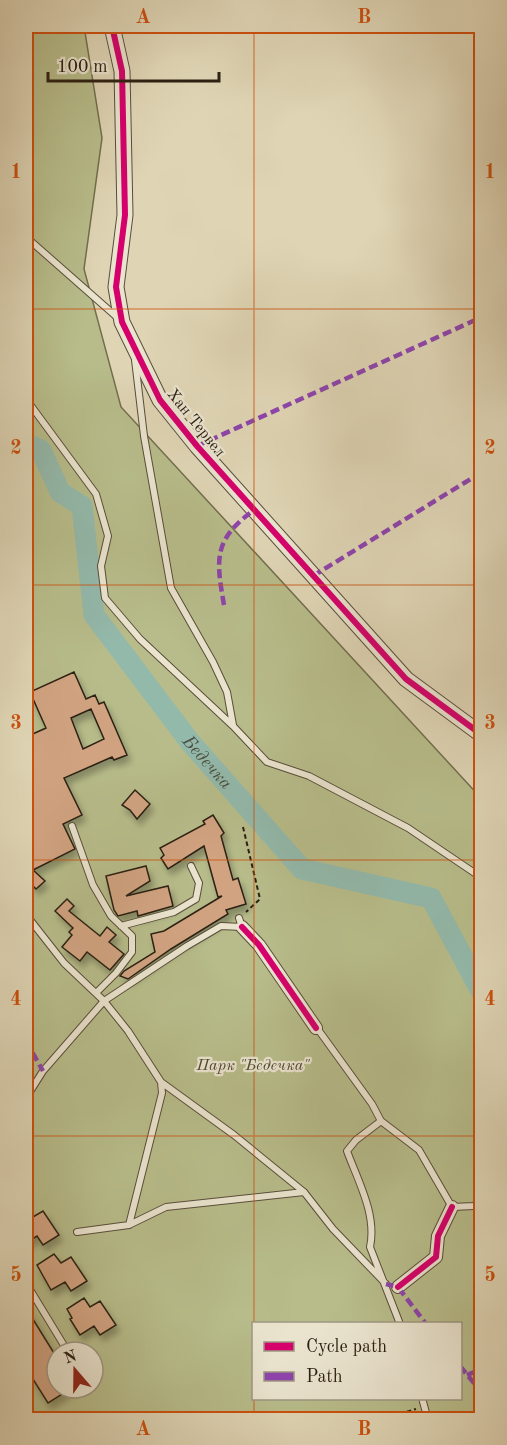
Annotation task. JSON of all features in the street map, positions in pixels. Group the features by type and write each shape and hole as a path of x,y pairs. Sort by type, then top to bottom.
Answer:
{"street":[{"name":"Хан Тервел","path":"112,26 122,71 125,214 116,287 122,322 160,400 254,510 406,679 482,735"},
{"path":"241,923 259,945 316,1028"},
{"path":"392,1286 436,1257 438,1236 452,1207"}],"lane":[{"path":"26,237 122,322"},
{"path":"134,347 144,436 171,588 213,662 227,692 233,726"},
{"path":"26,399 96,494 108,536 101,566 105,598 140,639 233,726 267,762 309,776 408,828 482,878"},
{"path":"72,826 93,885 111,916 132,936 132,952 116,973 96,993"},
{"path":"121,926 174,912 196,898 199,883 191,866"},
{"path":"26,909 31,921 64,963 104,1001 128,1030 161,1082 234,1135 304,1192 333,1229 392,1286"},
{"path":"26,1098 44,1071 104,1001 221,926 241,923"},
{"path":"316,1028 372,1104 381,1121 419,1150 452,1207 474,1206 482,1199"},
{"path":"129,1225 162,1093 161,1082"},
{"path":"381,1121 356,1140 347,1151 372,1221 370,1247 392,1286 400,1322"},
{"path":"77,1232 129,1225 166,1207 304,1192"},
{"path":"26,1283 61,1340"},
{"path":"422,1400 428,1419"}],"path":[{"path":"26,37 35,26"},
{"path":"241,923 260,899 243,827"},
{"path":"378,1419 424,1407"}],"green space":[{"name":"Парк \"Бедечка\"","path":"26,26 84,26 102,138 84,269 121,407 481,798 482,1419 33,1420 26,1408"}],"building":[{"path":"74,672 86,699 95,695 99,704 104,702 127,755 114,760 112,757 64,778 82,815 63,824 75,849 33,870 45,881 36,889 26,879 26,777 32,774 26,760 26,737 46,728 30,692","holes":["91,709 104,739 83,749 71,718"]},
{"path":"135,790 150,804 137,819 130,810 122,805"},
{"path":"213,815 224,833 221,836 233,880 238,878 246,904 226,910 228,914 128,979 120,976 124,971 155,952 151,934 164,931 222,896 218,897 204,846 168,869 161,858 164,855 160,848 205,824 203,821"},
{"path":"146,866 150,881 126,896 168,886 173,906 138,916 137,911 118,916 114,910 106,876"},
{"path":"67,899 74,906 69,911 100,936 107,927 116,935 109,942 124,954 110,970 87,952 80,961 62,947 72,935 69,932 73,928 55,911"},
{"path":"26,1206 33,1217 43,1211 59,1235 43,1245 37,1236 26,1243"},
{"path":"54,1254 61,1263 71,1257 87,1281 71,1291 65,1282 51,1290 37,1265"},
{"path":"84,1298 90,1307 100,1301 116,1325 100,1335 94,1326 80,1335 67,1309"},
{"path":"26,1308 46,1340 45,1398 26,1368"}],"waterway":[{"name":"Бедечка","path":"26,444 41,450 60,492 82,506 94,615 190,742 302,869 431,898 482,993"}],"marked path":[{"path":"197,446 482,317"},
{"path":"313,576 482,472"},
{"path":"224,605 219,563 224,541 231,531 254,510"},
{"path":"26,1041 43,1071"},
{"path":"386,1284 398,1287 424,1322"},
{"path":"462,1368 482,1393"},
{"path":"467,1375 482,1369"}],"cycle path":[{"path":"112,26 122,71 125,215 116,287 122,322 160,400 197,446 406,679 482,735"},
{"path":"242,927 259,945 316,1028"},
{"path":"398,1287 436,1257 438,1236 452,1207"}]}
